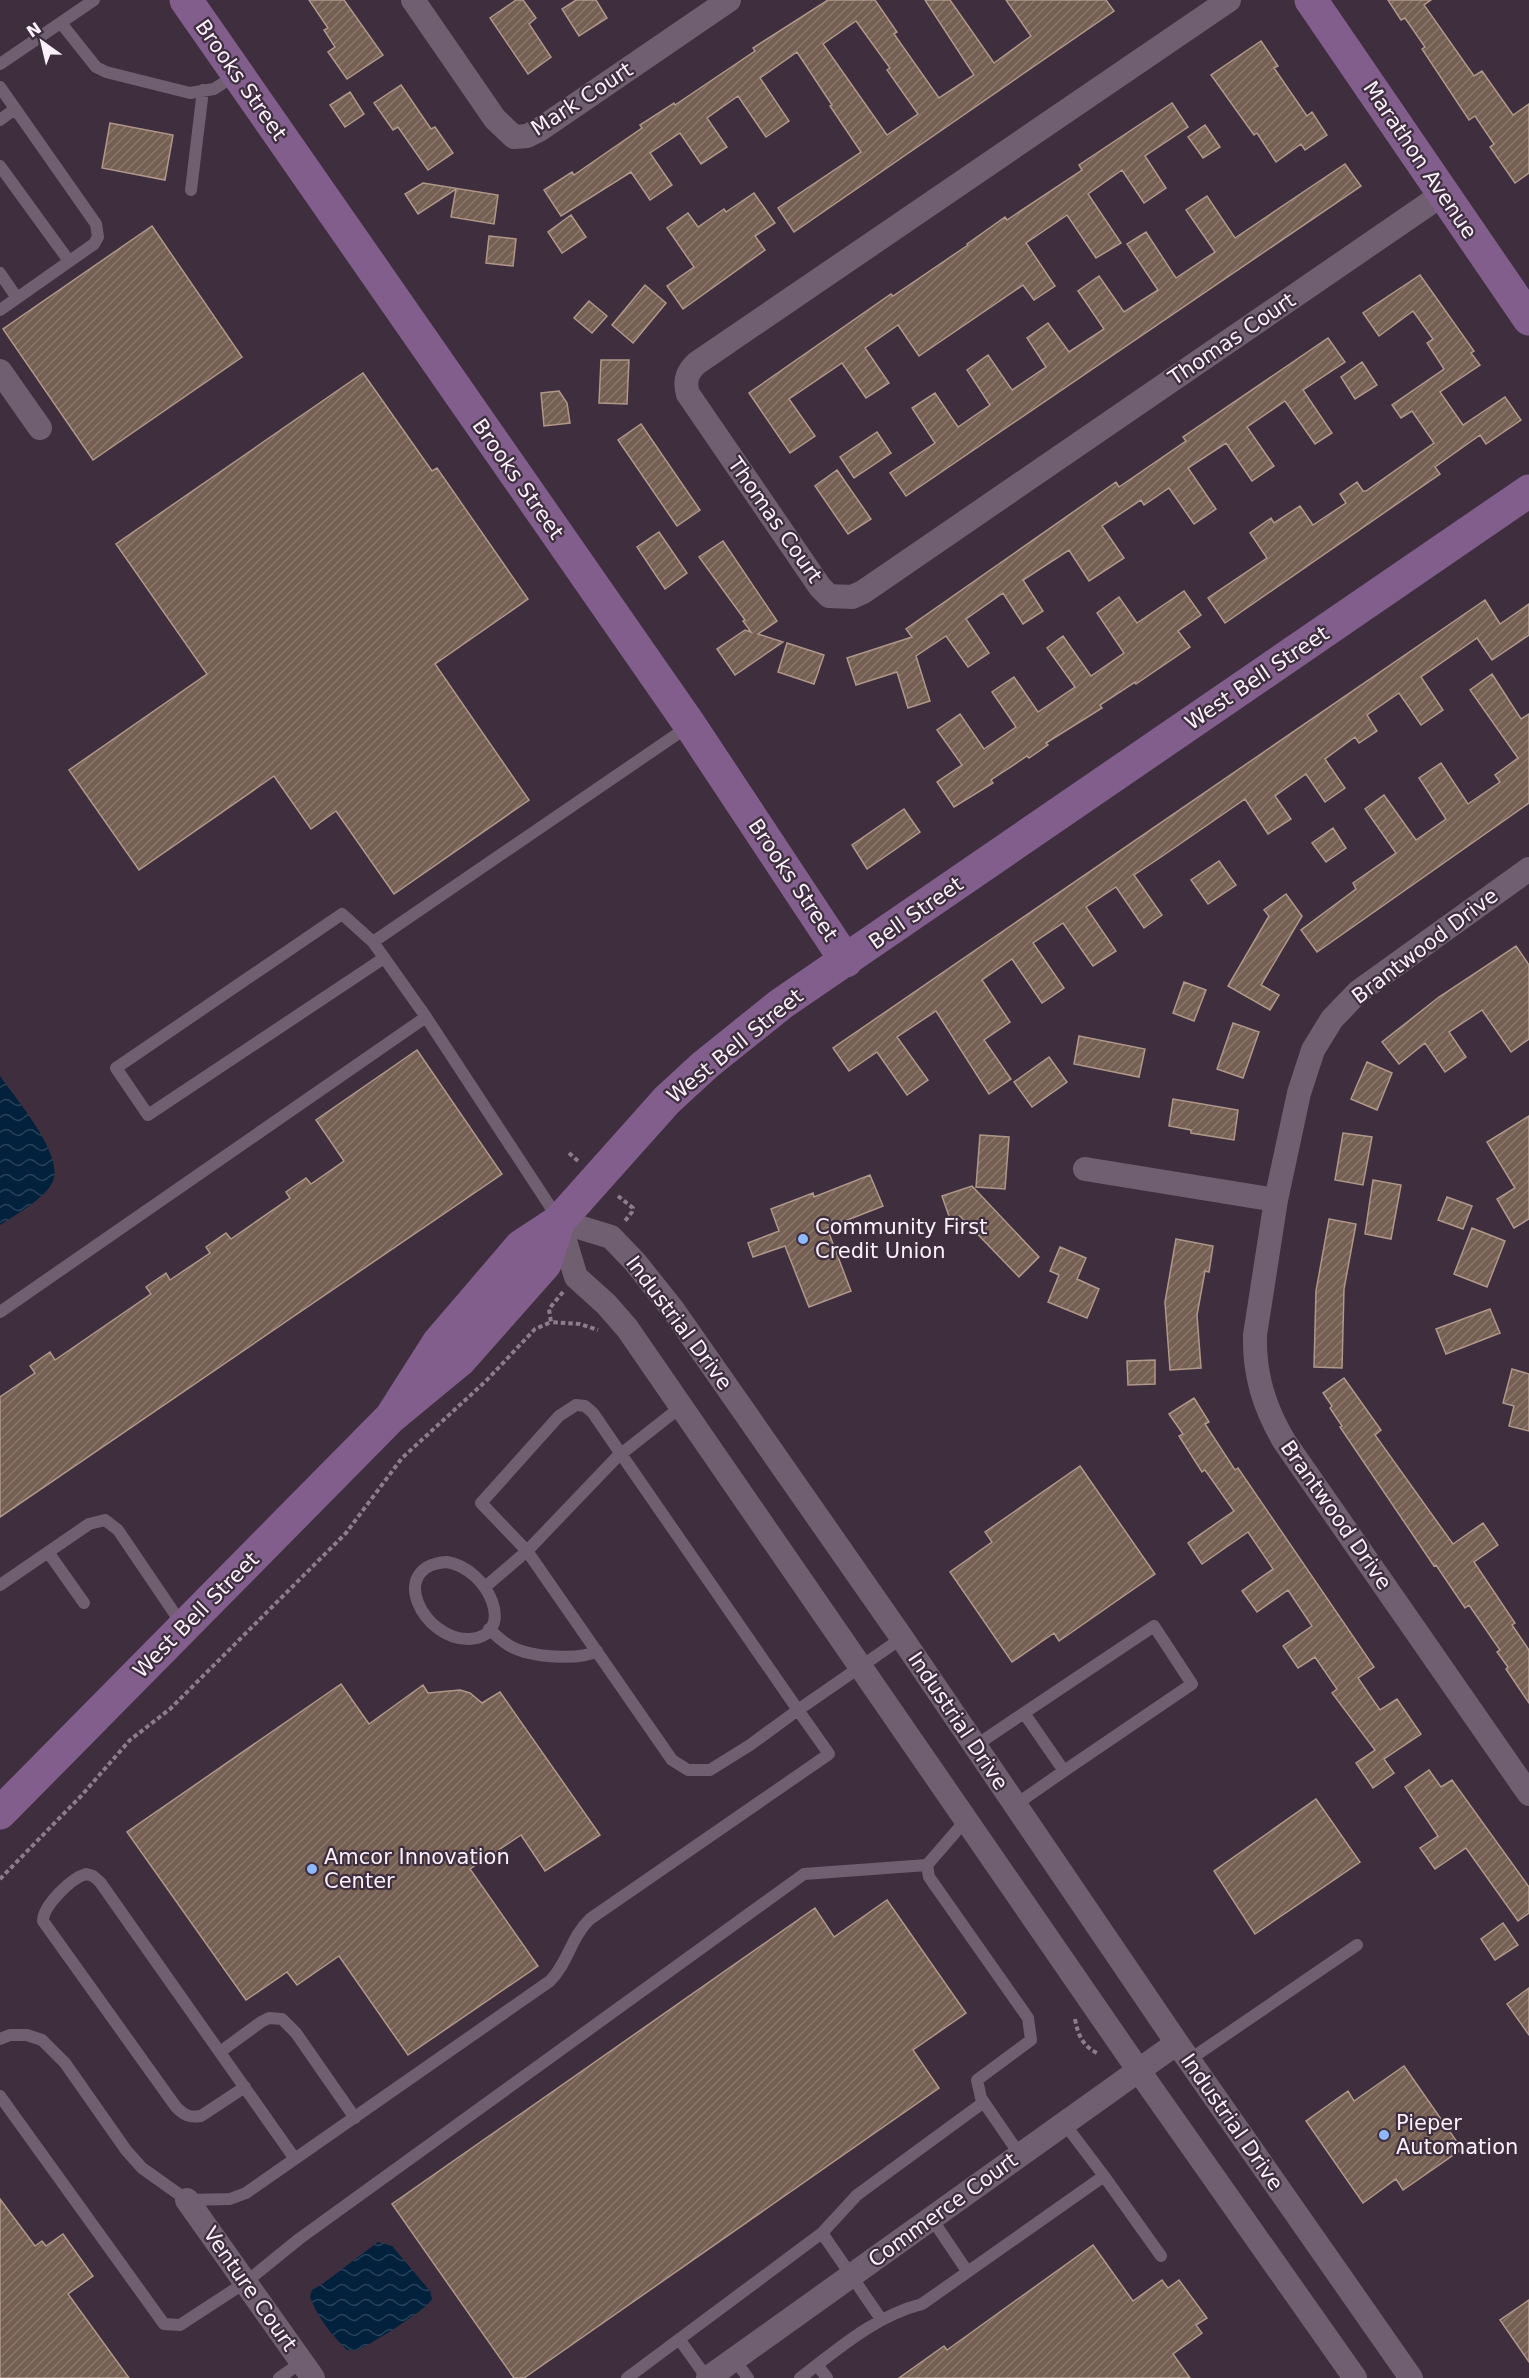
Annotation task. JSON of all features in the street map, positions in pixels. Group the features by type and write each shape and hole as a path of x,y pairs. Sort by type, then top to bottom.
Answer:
{"main road":[{"name":"Brooks Street","path":"186,0 690,725 846,961"},
{"name":"Marathon Avenue","path":"1311,0 1529,319"},
{"name":"West Bell Street","path":"985,864 1529,491"},
{"name":"Bell Street","path":"846,961 985,864"},
{"name":"West Bell Street","path":"0,1813 392,1417 460,1360 545,1264 560,1221 667,1100 697,1072 781,1004 846,961"}],"street":[{"name":"Mark Court","path":"413,0 495,119 514,137 527,136 539,130 729,0"},
{"name":"Thomas Court","path":"1229,0 707,356 690,370 685,384 688,394 820,587 829,596 852,597 863,592 1443,194"},
{"path":"0,371 40,428"},
{"name":"Brantwood Drive","path":"1528,872 1358,992 1332,1019 1313,1050 1306,1067 1276,1200 1255,1335 1255,1352 1256,1369 1264,1402 1270,1418 1284,1441 1529,1794"},
{"path":"1085,1169 1276,1200"},
{"path":"560,1221 576,1277 606,1304 627,1328 1139,2071 1355,2378"},
{"name":"Industrial Drive","path":"560,1221 611,1237 635,1262 687,1329 902,1638 1183,2052 1411,2378"},
{"name":"Commerce Court","path":"708,2378 741,2369 852,2276 1064,2123 1139,2071 1183,2052"},
{"name":"Venture Court","path":"187,2200 308,2370"}],"lane":[{"path":"0,64 94,0"},
{"path":"61,23 96,67 106,72 190,93 214,88 237,74"},
{"path":"0,87 96,224 98,237 94,244 0,310"},
{"path":"191,190 203,90"},
{"path":"0,120 15,109"},
{"path":"0,165 69,261"},
{"path":"0,273 17,298"},
{"path":"373,942 690,725"},
{"path":"384,958 148,1115 116,1068 342,914 373,942 426,1017 560,1221"},
{"path":"0,1312 426,1017"},
{"path":"0,2039 10,2035 27,2035 42,2040 54,2050 126,2150 142,2168 187,2200 230,2199 246,2193 550,1981 560,1970 579,1931 590,1919 829,1755 798,1710 621,1454 593,1413 585,1406 576,1405 559,1416 481,1503 527,1551 672,1760 688,1770 710,1770 750,1745 798,1710 902,1638"},
{"path":"485,1587 527,1551 621,1454 682,1406"},
{"path":"0,1585 89,1524 105,1520 118,1530 184,1628"},
{"path":"48,1552 84,1603"},
{"path":"447,1562 475,1574 485,1587 490,1594 494,1618 485,1634 472,1639 463,1639 441,1631 421,1611 415,1585 426,1567 447,1562"},
{"path":"975,1746 1154,1626 1192,1684 1015,1805"},
{"path":"489,1629 514,1648 529,1653 580,1658 597,1651"},
{"path":"1024,1713 1064,1771"},
{"path":"0,2096 164,2324 180,2325 246,2282 299,2239 804,1874 927,1864 966,1820"},
{"path":"927,1864 929,1877 1028,2018 1030,2040 977,2080 984,2102 1020,2155"},
{"path":"245,2087 201,2116 192,2117 183,2114 176,2107 43,1921 43,1914 72,1880 86,1874 100,1882 245,2087 295,2159"},
{"path":"1183,2052 1357,1945"},
{"path":"220,2052 261,2022 269,2018 282,2019 296,2034 355,2118"},
{"path":"627,2378 822,2233 856,2195 984,2102"},
{"path":"1064,2123 1161,2256"},
{"path":"800,2378 881,2319 899,2310 922,2304 1104,2176"},
{"path":"932,2219 967,2271"},
{"path":"822,2233 881,2319"},
{"path":"678,2339 708,2378"},
{"path":"817,2365 827,2378"},
{"path":"279,2378 308,2370"}],"path":[{"path":"0,1879 81,1796 130,1740 170,1709 346,1533 402,1458 486,1381 535,1329 551,1322"}],"water":[{"path":"0,1076 45,1142 54,1170 50,1187 30,1206 0,1225"},
{"path":"378,2242 392,2246 430,2291 432,2299 420,2311 384,2335 356,2350 347,2350 321,2319 310,2297 312,2290"}],"building":[{"path":"309,0 344,0 383,55 347,79 328,52 335,47 324,30 328,28"},
{"path":"516,0 523,0 536,18 529,24 551,57 528,74 490,18"},
{"path":"576,0 596,0 607,18 579,36 562,9"},
{"path":"828,0 875,0 897,32 894,34 939,98 974,75 925,0 950,0 994,63 1031,36 1006,0 1106,0 1114,11 794,232 778,208 861,152 797,52 760,78 789,121 766,137 738,96 707,118 727,147 701,164 680,133 650,153 672,185 650,200 631,172 561,216 544,190 572,172 574,175 642,128 640,125 674,103 675,105 755,51 753,48","holes":["856,21 890,68 887,70 918,114 887,135 823,44"]},
{"path":"1388,0 1431,0 1424,5 1474,76 1482,71 1513,115 1529,104 1529,173 1515,183 1490,147 1494,144 1475,116 1469,120 1422,49 1425,47 1405,18 1401,20"},
{"path":"1261,41 1278,66 1274,68 1307,116 1312,112 1327,135 1305,150 1301,144 1276,162 1257,133 1254,135 1211,75"},
{"path":"401,85 431,129 435,127 453,153 428,170 398,127 393,130 374,103"},
{"path":"350,92 364,114 345,127 330,105"},
{"path":"1172,103 1188,127 1145,156 1166,188 1144,203 1122,170 1088,194 1121,243 1096,258 1067,215 1026,243 1055,286 1034,300 1023,285 919,356 898,325 865,348 889,383 866,398 842,363 789,399 815,436 790,453 749,393 891,294 893,296 968,245 1005,217 1007,220 1082,170 1079,165"},
{"path":"110,123 173,135 165,180 102,168"},
{"path":"1205,125 1220,147 1203,158 1188,137"},
{"path":"1345,164 1361,186 906,496 890,473 935,443 912,408 935,393 958,427 990,405 967,370 988,355 1012,390 1046,367 1027,338 1048,323 1069,352 1104,329 1078,291 1099,276 1124,312 1158,290 1127,244 1146,232 1176,278 1215,252 1186,210 1207,196 1235,238"},
{"path":"423,183 498,195 494,224 451,217 456,189 418,214 405,194"},
{"path":"754,193 775,223 755,236 765,250 683,309 667,286 694,267 667,228 688,213 698,227 724,209 726,212"},
{"path":"571,215 586,237 562,253 548,232"},
{"path":"152,226 242,357 93,460 3,329"},
{"path":"489,236 516,239 513,266 486,263"},
{"path":"1420,275 1474,351 1471,353 1480,365 1440,392 1463,425 1505,397 1521,420 1486,444 1480,435 1435,467 1440,474 1225,623 1208,598 1267,558 1250,533 1271,518 1274,523 1300,506 1313,525 1346,503 1340,494 1357,482 1363,491 1366,491 1434,443 1412,411 1401,418 1392,405 1444,369 1427,343 1433,339 1413,311 1379,336 1363,313"},
{"path":"645,285 666,303 633,343 612,325"},
{"path":"589,301 607,316 592,333 574,318"},
{"path":"1328,338 1345,362 1303,390 1332,433 1315,444 1285,401 1247,427 1274,466 1252,481 1226,443 1188,468 1216,509 1194,524 1169,488 1144,505 1141,500 1102,526 1124,558 1089,581 1069,550 1023,580 1043,611 1023,624 1003,593 966,619 989,653 968,667 946,636 916,656 930,701 908,708 897,672 856,685 847,658 912,637 906,629 1116,482 1119,487 1186,441 1183,437"},
{"path":"601,360 629,360 627,404 599,403"},
{"path":"1362,362 1377,385 1355,399 1341,377"},
{"path":"363,373 432,471 437,468 528,599 435,664 529,800 394,894 336,811 311,829 274,776 139,870 69,770 207,674 116,544"},
{"path":"559,391 567,403 570,423 544,426 541,393"},
{"path":"641,424 700,510 677,526 618,440"},
{"path":"877,432 891,453 854,478 840,457"},
{"path":"837,470 871,519 848,534 815,486"},
{"path":"659,532 687,573 665,589 637,547"},
{"path":"723,541 777,621 758,634 783,642 735,675 717,649 745,630 751,632 743,621 745,620 699,557"},
{"path":"1184,591 1201,615 1178,631 1190,647 1136,684 1135,682 1100,705 1102,708 1046,743 1048,745 1029,758 1027,756 991,780 993,783 954,807 937,782 962,765 937,730 960,714 984,749 1016,727 992,692 1014,677 1038,712 1075,687 1047,648 1063,636 1091,676 1124,653 1097,613 1119,597 1137,623"},
{"path":"1485,600 1500,624 1529,604 1529,635 1492,660 1477,638 1421,677 1443,710 1421,725 1399,693 1367,715 1377,731 1359,743 1355,737 1325,759 1345,788 1325,802 1306,774 1275,796 1291,819 1268,834 1245,799 1134,875 1162,915 1144,928 1116,887 1086,907 1116,951 1093,966 1063,923 1033,943 1064,988 1042,1003 1012,959 982,980 1010,1022 984,1040 1011,1079 989,1094 936,1011 897,1037 928,1080 907,1095 877,1052 849,1071 833,1048"},
{"path":"787,643 824,655 814,684 778,672"},
{"path":"1492,674 1521,719 1529,714 1529,803 1317,952 1301,930 1356,889 1353,883 1396,853 1365,809 1384,795 1416,840 1446,819 1419,778 1441,763 1468,804 1500,782 1495,775 1518,758 1470,690"},
{"path":"904,809 920,832 867,869 852,845"},
{"path":"1333,828 1346,848 1326,862 1312,843"},
{"path":"1219,861 1236,885 1208,904 1191,880"},
{"path":"1286,894 1302,916 1261,985 1279,995 1270,1010 1228,986 1269,916 1264,910"},
{"path":"1516,946 1529,965 1529,1039 1511,1052 1482,1010 1449,1032 1466,1057 1445,1072 1425,1043 1399,1064 1382,1042 1439,997"},
{"path":"1184,982 1206,990 1194,1021 1173,1013"},
{"path":"1233,1023 1259,1032 1243,1078 1217,1069"},
{"path":"1079,1036 1145,1049 1139,1077 1074,1064"},
{"path":"417,1050 502,1174 0,1517 0,1397 35,1373 30,1366 50,1352 55,1360 151,1294 146,1287 166,1273 170,1280 210,1253 206,1247 226,1233 231,1239 290,1198 286,1192 306,1178 311,1184 344,1161 316,1120"},
{"path":"1049,1057 1067,1082 1032,1107 1014,1082"},
{"path":"1367,1062 1392,1073 1377,1110 1351,1099"},
{"path":"1173,1099 1238,1110 1234,1140 1191,1133 1191,1130 1169,1126"},
{"path":"1529,1116 1529,1219 1514,1228 1497,1199 1515,1188 1487,1142"},
{"path":"1343,1133 1372,1137 1363,1185 1335,1180"},
{"path":"980,1135 1009,1137 1005,1189 976,1187"},
{"name":"Community First Credit Union","path":"870,1175 883,1206 827,1228 851,1291 809,1307 785,1246 753,1257 748,1243 779,1231 771,1209 813,1193 814,1197"},
{"path":"1373,1180 1401,1185 1391,1239 1365,1234"},
{"path":"972,1186 1039,1257 1019,1277 960,1216 950,1219 942,1196"},
{"path":"1447,1197 1472,1206 1463,1229 1438,1220"},
{"path":"1329,1219 1356,1224 1344,1289 1342,1368 1314,1367 1316,1291"},
{"path":"1472,1228 1505,1241 1487,1287 1454,1274"},
{"path":"1176,1239 1213,1246 1209,1272 1205,1271 1197,1315 1201,1368 1170,1370 1165,1302"},
{"path":"1060,1247 1086,1258 1077,1279 1099,1289 1087,1318 1048,1302 1059,1275 1050,1271"},
{"path":"1490,1309 1500,1333 1446,1354 1436,1329"},
{"path":"1155,1360 1155,1384 1128,1385 1127,1361"},
{"path":"1512,1369 1529,1374 1529,1431 1509,1426 1514,1406 1503,1403"},
{"path":"1344,1378 1381,1430 1375,1435 1453,1544 1483,1523 1498,1545 1474,1562 1515,1623 1512,1625 1529,1650 1529,1703 1506,1669 1508,1667 1497,1652 1500,1650 1469,1605 1465,1608 1436,1565 1434,1566 1340,1427 1342,1426 1323,1393"},
{"path":"1194,1398 1209,1422 1205,1424 1235,1470 1238,1468 1374,1667 1358,1678 1380,1710 1397,1699 1421,1734 1384,1759 1394,1773 1373,1788 1356,1763 1375,1750 1332,1693 1337,1689 1315,1657 1298,1668 1283,1646 1312,1626 1288,1590 1257,1612 1242,1591 1273,1569 1248,1532 1202,1564 1188,1543 1234,1511 1205,1470 1202,1472 1179,1436 1183,1434 1169,1414"},
{"path":"1080,1466 1155,1574 1059,1641 1054,1633 1012,1662 950,1572 992,1542 985,1532"},
{"name":"Amcor Innovation Center","path":"341,1684 369,1724 423,1685 428,1693 460,1690 470,1693 482,1703 500,1692 600,1835 545,1871 521,1835 470,1869 538,1966 408,2055 339,1956 297,1985 287,1972 246,2000 127,1832"},
{"path":"1429,1770 1441,1787 1452,1780 1529,1887 1529,1913 1518,1921 1466,1848 1435,1869 1420,1848 1438,1836 1405,1787"},
{"path":"1316,1799 1360,1862 1255,1934 1214,1871"},
{"path":"887,1900 966,2013 913,2050 939,2088 524,2378 514,2378 392,2204 815,1908 834,1937"},
{"path":"1503,1923 1518,1945 1495,1960 1481,1939"},
{"path":"1529,1988 1529,2035 1507,2004"},
{"name":"Pieper Automation","path":"1404,2066 1462,2149 1403,2190 1396,2179 1363,2203 1306,2121 1348,2091 1354,2101"},
{"path":"0,2199 35,2246 42,2241 46,2246 63,2234 93,2276 68,2294 129,2378 0,2378"},
{"path":"1093,2245 1133,2301 1162,2280 1168,2288 1179,2280 1207,2318 1196,2325 1202,2333 1173,2354 1190,2378 899,2378 944,2346 947,2350"},
{"path":"1529,2300 1529,2362 1500,2320"}],"place":[{"name":"Community First Credit Union","path":"803,1239"},
{"name":"Amcor Innovation Center","path":"312,1869"},
{"name":"Pieper Automation","path":"1384,2135"}]}
